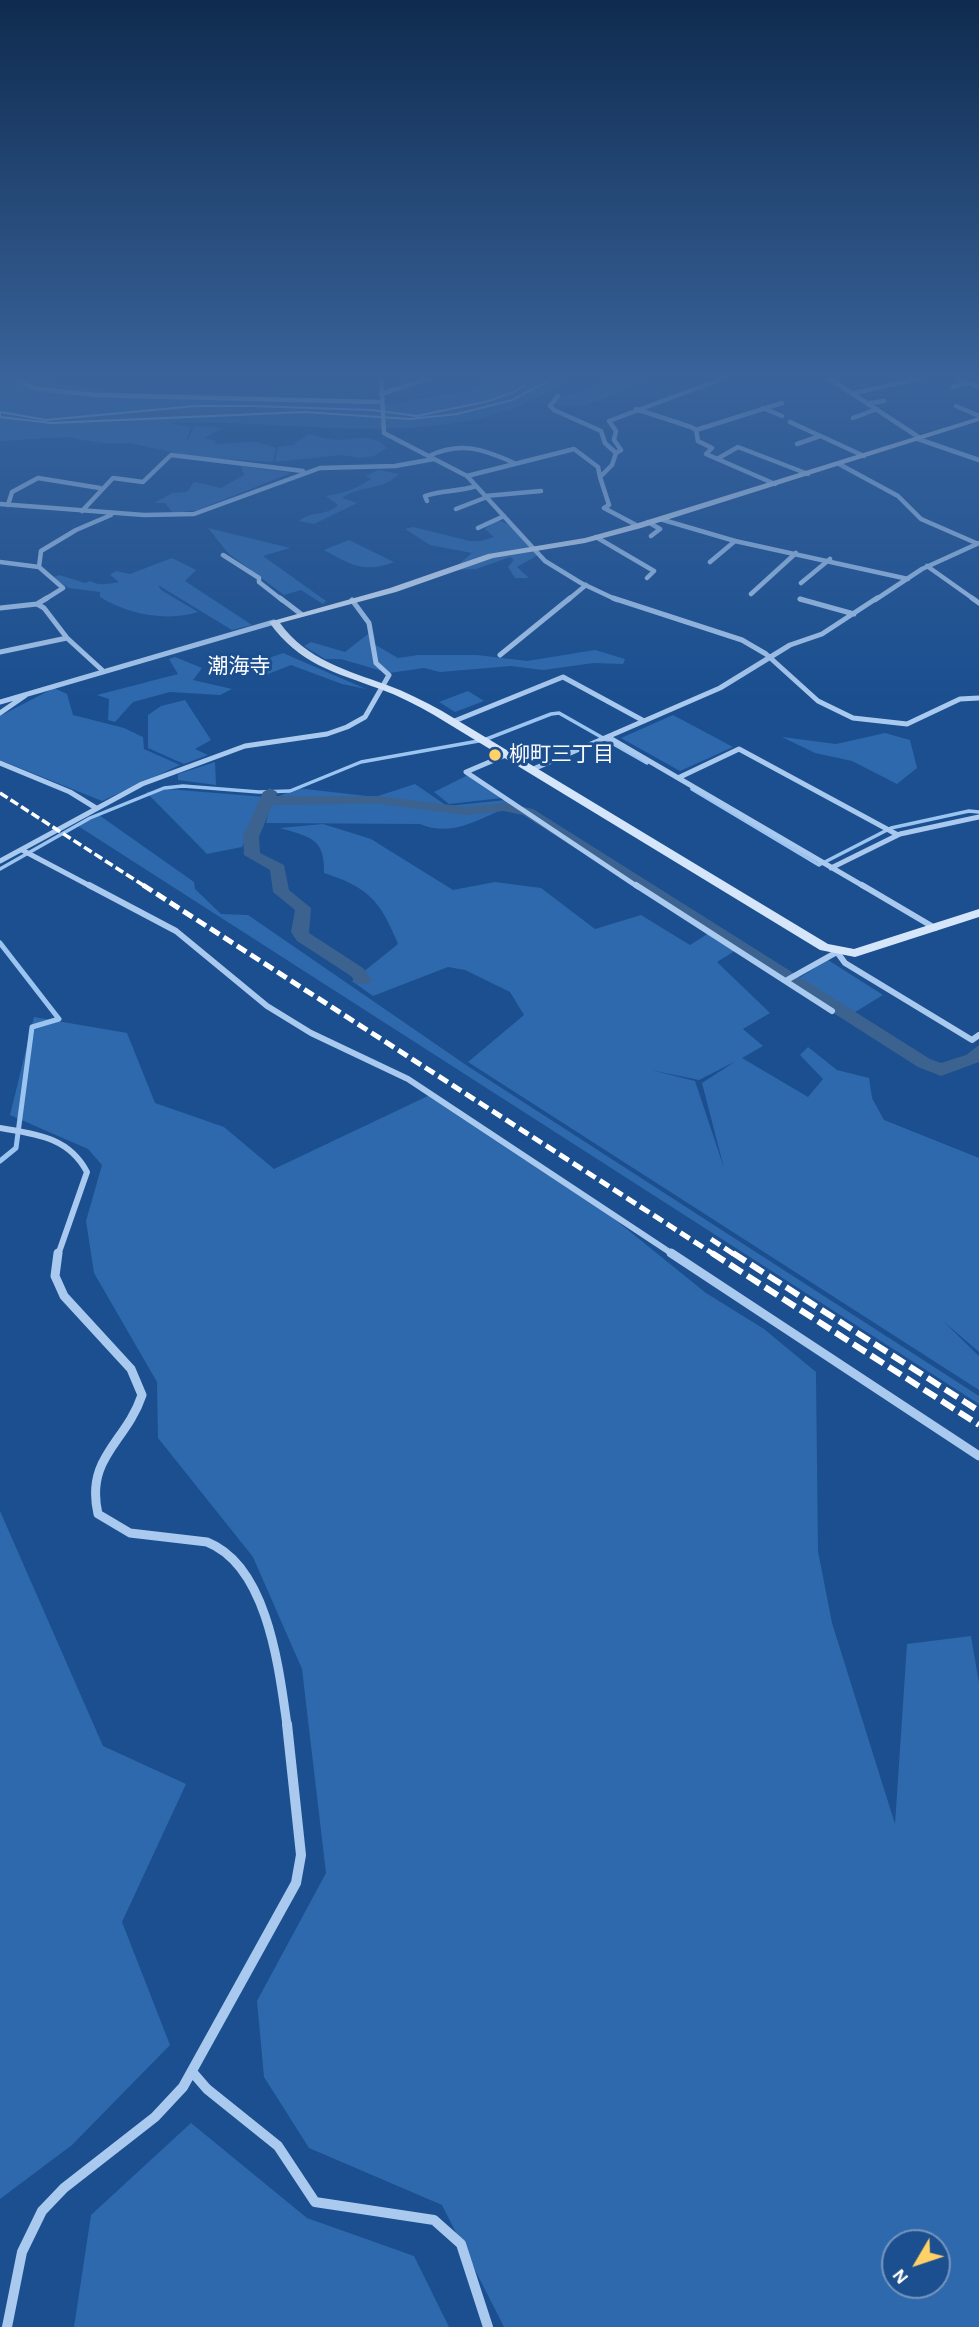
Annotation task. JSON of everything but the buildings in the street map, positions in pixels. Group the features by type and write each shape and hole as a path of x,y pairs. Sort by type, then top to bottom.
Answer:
{"street":[{"path":"8,505 12,492 28,484"},
{"path":"73,484 100,488"},
{"path":"82,511 106,484"},
{"path":"0,504 172,516 203,513 276,484"},
{"path":"474,484 537,549 545,561 560,573 630,604 741,639 770,656 827,708 838,713 896,725 911,724 965,696 979,698"},
{"path":"602,484 609,505 604,508 616,517 638,526"},
{"path":"0,702 102,670 162,656 301,614 414,584 491,556 596,537 775,484"},
{"path":"875,484 898,496 921,519 977,543"},
{"path":"427,501 425,496 440,491 454,493 476,486"},
{"path":"456,509 507,492 521,495 541,491"},
{"path":"39,567 41,551 76,530 115,513"},
{"path":"478,528 505,516"},
{"path":"660,519 735,541 830,559 908,579"},
{"path":"648,523 660,529 651,536"},
{"path":"596,537 654,571 647,578"},
{"path":"710,562 735,541"},
{"path":"531,770 720,688 770,656 822,634 927,566 977,543"},
{"path":"751,594 796,553"},
{"path":"223,555 259,578 259,582 301,614"},
{"path":"801,583 830,559"},
{"path":"0,562 39,567 62,588 37,604 0,608"},
{"path":"927,566 979,603"},
{"path":"500,655 586,585"},
{"path":"800,599 854,614"},
{"path":"0,861 142,784 245,746 327,734 365,717 389,675 376,663 374,632 368,618 352,600"},
{"path":"37,604 44,608 67,638 102,670"},
{"path":"274,622 286,642 298,652 319,663 383,687 452,722 837,952 845,963 972,1040 979,1035"},
{"path":"0,652 67,638"},
{"path":"452,722 563,677 644,721"},
{"path":"0,713 29,693"},
{"path":"608,737 935,928"},
{"path":"680,777 739,749 898,835"},
{"path":"506,755 466,772 553,832 787,980 832,1012"},
{"path":"0,763 70,792 96,808"},
{"path":"831,868 898,835 979,817"},
{"path":"22,849 176,931 267,1006 311,1032 408,1079 979,1456"},
{"path":"787,980 837,952 855,953 979,913"},
{"path":"0,1128 66,1143 80,1155 87,1172 58,1251 55,1276 64,1296 131,1369 142,1395 134,1419 100,1462 94,1496 98,1514 121,1530 196,1539 221,1548 242,1566 279,1661 301,1855 296,1883 203,2051 194,2074 158,2118 64,2188 42,2211 20,2253 6,2327"},
{"path":"194,2074 207,2089 278,2146 315,2202 435,2220 461,2244 488,2327"}],"shaded area":[{"path":"193,484 221,488 229,484 264,484 198,510 173,513 165,503 154,503 172,493 187,492"},
{"path":"384,484 342,498 357,503 314,524 299,521 338,505 326,496 361,485"},
{"path":"497,520 511,525 538,555 517,567 529,578 515,578 508,567 514,560 510,557 476,569 452,570 472,553 430,545 405,529 413,527 470,541 481,541 494,537 485,529"},
{"path":"208,528 290,548 263,556 326,601 323,604 301,590 284,595 228,553"},
{"path":"349,540 394,562 384,566 358,566 324,550"},
{"path":"172,558 196,570 185,581 252,625 232,630 158,585 161,590 198,612 160,616 135,612 100,597 100,592 69,588 52,578 59,575 85,583 119,582 110,575 116,571 130,574"},
{"path":"368,634 374,644 398,658 418,655 477,655 527,661 595,650 625,659 623,664 594,663 543,670 511,666 440,672 424,668 389,673 341,659 325,659 304,646 311,642 345,652"},
{"path":"283,653 366,689 342,684 291,665 263,676 246,666"},
{"path":"175,657 202,668 193,680 232,689 220,695 170,692 133,702 115,722 108,720 109,699 97,695 178,674 169,659"},
{"path":"54,688 67,694 73,715 124,728 143,737 144,749 180,765 102,801 0,760 0,716"},
{"path":"468,691 484,701 455,712 439,702"},
{"path":"185,700 211,740 195,749 208,755 184,764 148,748 148,715 161,706"},
{"path":"673,715 733,747 680,771 621,738"},
{"path":"885,733 910,740 917,768 897,784 852,761 815,753 782,737 836,744"},
{"path":"215,762 216,785 178,780 178,774"},
{"path":"468,775 502,798 449,804 434,792"},
{"path":"415,784 447,806 506,800 512,805 467,825 444,829 420,824 266,823 271,800 297,788 375,797"},
{"path":"167,789 265,797 242,847 207,854 146,792"},
{"path":"99,815 194,882 195,889 221,914 248,915 469,1067 979,1396 979,1404 78,826"},
{"path":"323,824 371,839 453,890 495,882 541,888 595,929 641,915 690,945 709,933 738,949 717,962 770,1013 743,1029 763,1046 742,1058 808,1097 823,1079 800,1055 808,1047 837,1070 869,1078 872,1098 884,1120 979,1158 979,1352 943,1321 979,1356 979,1390 468,1062 524,1015 510,992 465,970 448,967 373,996 352,981 398,944 385,916 379,906 362,890 324,873 322,852 314,841 280,828","holes":["736,1061 702,1083 724,1168 695,1081 651,1070 699,1080"]},
{"path":"828,960 883,995 852,1014 797,979"},
{"path":"34,1017 127,1033 155,1103 224,1127 274,1169 432,1094 581,1192 706,1293 764,1329 816,1372 818,1551 832,1623 895,1824 907,1644 971,1636 979,1683 979,2327 504,2327 442,2205 309,2148 264,2077 257,2001 326,1873 302,1669 253,1557 158,1438 157,1382 94,1273 86,1221 102,1165 88,1149 10,1115"},
{"path":"0,1511 103,1746 186,1784 122,1922 170,2045 72,2145 0,2199"},
{"path":"191,2123 307,2218 414,2256 449,2327 74,2327 91,2215"}],"waterway":[{"path":"0,869 90,818 164,788 183,786 259,792 290,791 361,762 484,740 551,714 559,713 647,763"},
{"path":"692,789 819,865 891,828 969,811 979,812"},
{"path":"266,801 270,792"},
{"path":"266,801 379,800 466,811 504,807 528,812 924,1063 941,1070 972,1059 979,1051"},
{"path":"266,801 251,837 252,855 278,868 281,892 303,908 299,932 303,937 357,972 363,980"},
{"path":"0,943 59,1019 32,1027 16,1148 0,1161"}],"railway":[{"path":"0,793 146,887"},
{"path":"143,885 715,1255"},
{"path":"711,1239 735,1255"},
{"path":"712,1253 979,1425"},
{"path":"733,1253 979,1411"}],"place":[{"name":"柳町三丁目","path":"495,755"}],"district":[{"name":"潮海寺","path":"239,667"}]}
